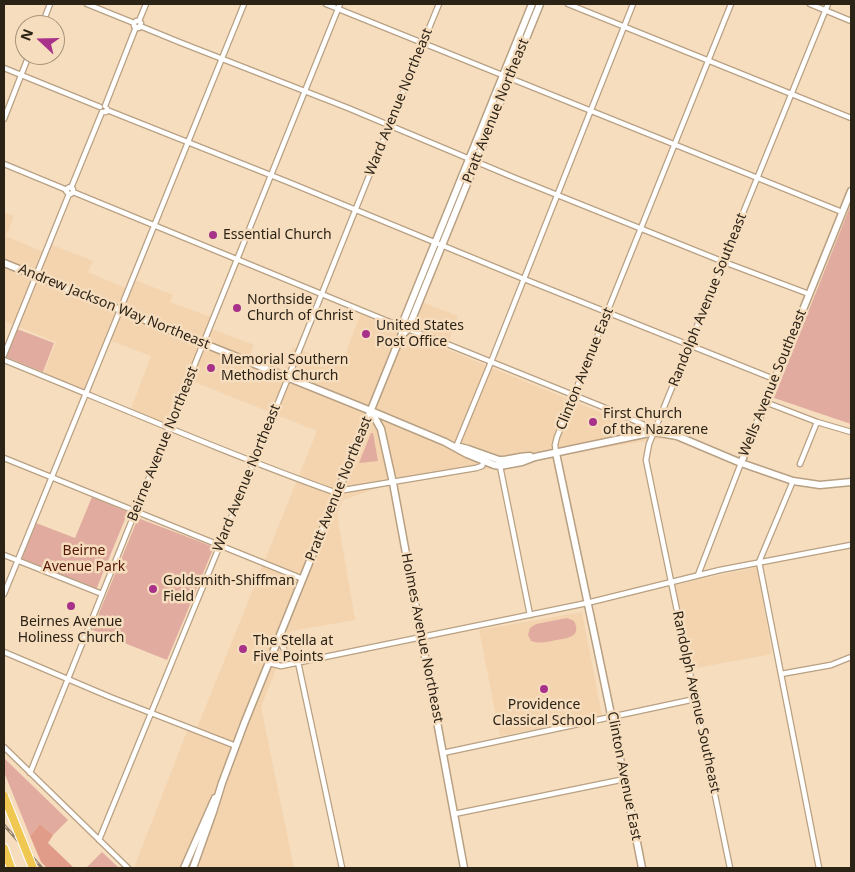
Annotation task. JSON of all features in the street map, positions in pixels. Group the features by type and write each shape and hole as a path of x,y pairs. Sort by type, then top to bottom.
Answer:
{"highway":[{"path":"4,796 33,868"},
{"path":"4,848 11,868"}],"main road":[{"name":"Pratt Avenue Northeast","path":"507,77 532,4"},
{"name":"Pratt Avenue Northeast","path":"193,868 222,783 269,663 473,159 540,4"},
{"name":"Wells Avenue Southeast","path":"741,463 851,191"},
{"name":"Andrew Jackson Way Northeast","path":"4,262 371,411 456,447 467,454 500,466"},
{"name":"Holmes Avenue Northeast","path":"371,411 381,429 393,483 464,868"},
{"path":"500,466 654,432 677,436 741,463 793,481 820,485 851,482"},
{"path":"456,447 468,449 498,460 522,456 535,457"},
{"name":"Clinton Avenue East","path":"556,453 613,718 642,868"},
{"name":"Pratt Avenue Northeast","path":"184,868 209,808 222,783"}],"street":[{"path":"87,4 473,159 515,178 808,294"},
{"path":"4,355 146,4"},
{"path":"4,594 244,4"},
{"path":"326,4 339,6 423,43 842,212"},
{"name":"Ward Avenue Northeast","path":"99,840 439,4"},
{"path":"568,4 851,118"},
{"path":"456,447 633,4"},
{"name":"Clinton Avenue East","path":"556,453 557,437 731,4"},
{"path":"810,4 851,21"},
{"name":"Randolph Avenue Southeast","path":"730,868 646,460 649,444 828,4"},
{"name":"Beirne Avenue Northeast","path":"30,772 339,6"},
{"path":"4,118 25,65"},
{"path":"4,68 774,379"},
{"path":"4,164 404,328 613,411 642,424 654,432"},
{"path":"4,360 254,462 338,492 476,468 482,466 484,461"},
{"path":"765,402 817,422 851,432"},
{"path":"800,464 817,422"},
{"path":"4,458 303,579"},
{"name":"Wells Avenue Southeast","path":"698,575 741,463"},
{"path":"500,466 530,615"},
{"path":"793,481 759,562 819,868"},
{"path":"269,663 281,666 587,603 759,562 851,545"},
{"path":"4,555 102,594"},
{"path":"279,639 285,651 298,662 342,868"},
{"path":"4,652 236,746"},
{"path":"781,674 831,665 851,657"},
{"path":"443,753 695,699"},
{"path":"4,747 128,868"},
{"path":"454,814 625,778"}],"shaded area":[{"path":"4,212 14,216 6,236 43,252 47,243 93,261 88,272 130,290 135,280 173,295 170,302 216,319 212,329 254,345 250,356 284,370 293,347 341,365 363,308 400,322 411,298 458,316 446,349 663,438 487,469 393,483 343,500 337,514 355,620 291,631 261,707 294,868 134,868 189,726 197,728 317,431 187,379 168,425 131,409 151,356 106,339 84,391 43,375 56,342 4,321"},
{"path":"757,567 772,654 690,669 675,585"},
{"name":"Providence Classical School","path":"582,612 602,716 500,736 479,630"},
{"path":"40,824 53,835 48,843 74,868 47,868 41,862 30,836"}],"green space":[{"path":"851,204 851,424 774,398"},
{"path":"17,329 54,343 43,372 6,357"},
{"path":"371,433 373,433 378,461 359,463"},
{"name":"Beirne Avenue Park","path":"92,497 128,512 96,590 21,560 36,523 75,538"},
{"name":"Goldsmith-Shiffman Field","path":"138,518 214,547 167,660 92,630"},
{"path":"567,618 574,621 576,626 575,634 572,636 544,642 531,641 528,635 530,628 536,624"},
{"path":"4,758 68,820 53,835 40,824 30,836 4,772"},
{"path":"102,852 119,868 86,868"}],"railway":[{"path":"4,825 42,868"}],"place":[{"name":"Essential Church","path":"213,235"},
{"name":"Northside Church of Christ","path":"237,308"},
{"name":"United States Post Office","path":"366,334"},
{"name":"Memorial Southern Methodist Church","path":"211,368"},
{"name":"First Church of the Nazarene","path":"593,422"},
{"name":"Goldsmith-Shiffman Field","path":"153,589"},
{"name":"Beirnes Avenue Holiness Church","path":"71,606"},
{"name":"The Stella at Five Points","path":"243,649"},
{"name":"Providence Classical School","path":"544,689"}]}
